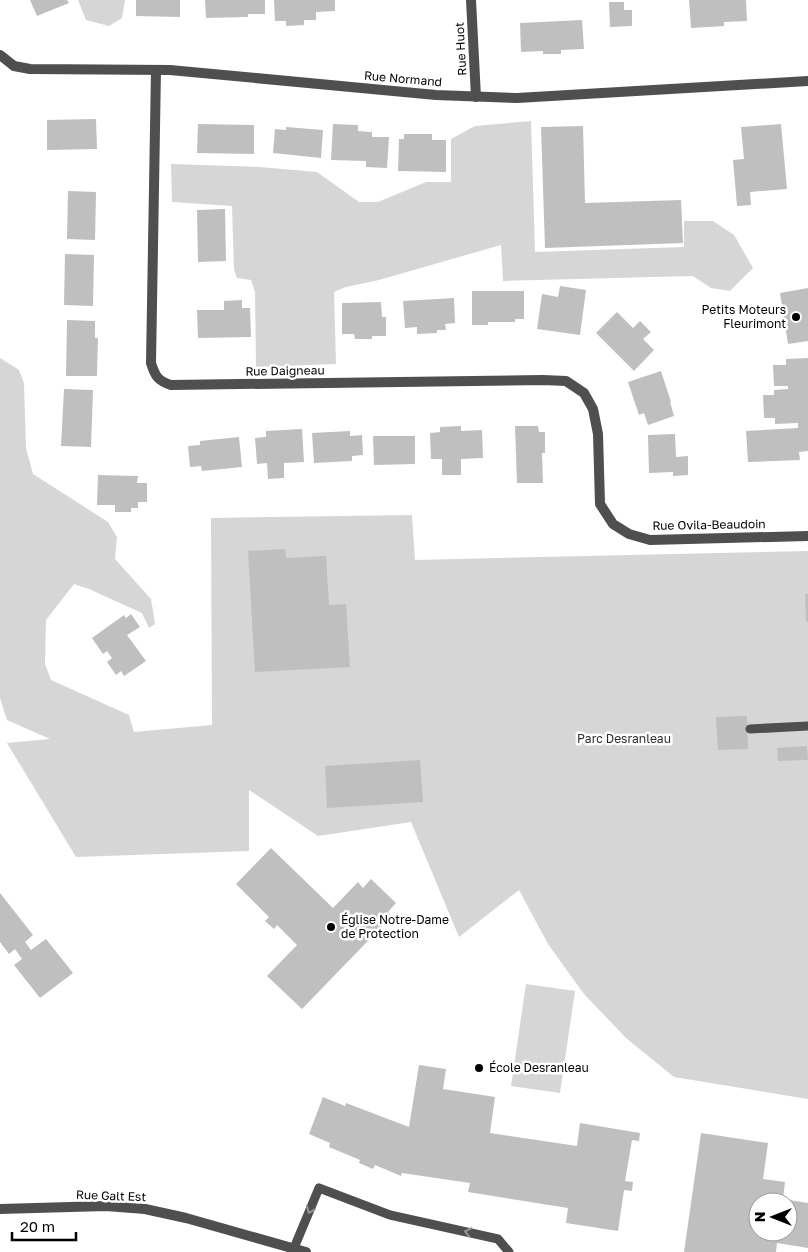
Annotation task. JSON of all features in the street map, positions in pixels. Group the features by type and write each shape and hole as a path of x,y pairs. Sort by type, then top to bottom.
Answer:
{"street":[{"name":"Rue Huot","path":"471,0 476,97"},
{"name":"Rue Normand","path":"0,55 14,66 30,69 156,70 476,97 562,97 808,81"},
{"name":"Rue Daigneau","path":"156,70 151,363 156,376 161,382 171,385 543,380 566,382 584,393 592,409 598,434 600,504 613,524"},
{"name":"Rue Ovila-Beaudoin","path":"613,524 629,534 650,540 808,536"},
{"name":"Rue Galt Est","path":"0,1210 106,1206 145,1209 186,1218 306,1252"}],"lane":[{"path":"750,729 808,726"},
{"path":"294,1248 319,1188 390,1215 498,1239 510,1252"}],"green space":[{"path":"78,0 125,0 122,18 109,26 86,20"},
{"path":"531,121 535,252 684,247 684,221 713,221 734,235 753,268 730,291 711,288 693,276 503,281 501,245 379,280 346,287 334,292 336,364 256,367 255,292 251,280 237,278 234,270 232,206 172,202 171,164 260,167 317,172 359,202 378,202 426,182 451,182 451,139 475,126"},
{"name":"Parc Desranleau","path":"0,358 19,370 24,383 26,448 33,474 108,522 117,537 115,559 151,599 155,624 149,628 142,613 74,584 46,620 45,664 51,680 129,715 134,732 212,725 211,518 412,515 415,560 808,551 808,1099 674,1077 626,1038 584,994 548,944 519,890 459,937 411,822 318,836 249,790 249,851 76,857 7,743 50,739 7,720 0,698"},
{"path":"526,984 575,991 560,1093 511,1086"}],"building":[{"path":"30,0 67,0 69,3 37,16"},
{"path":"136,0 180,0 180,17 136,16"},
{"path":"205,0 265,0 265,14 248,14 248,17 206,18"},
{"path":"274,0 335,0 335,11 316,12 316,20 304,20 304,25 286,26 286,21 275,21"},
{"path":"689,0 746,0 747,21 724,22 724,26 691,28"},
{"path":"609,2 624,2 624,10 632,10 632,26 610,27"},
{"path":"582,20 584,49 561,50 561,54 543,54 543,51 521,52 520,23"},
{"path":"96,119 97,149 47,150 47,120"},
{"path":"198,124 254,125 254,154 197,153"},
{"path":"333,124 358,125 358,131 372,132 372,137 389,137 387,168 366,167 366,161 331,160"},
{"path":"781,124 787,189 750,192 751,205 737,206 733,160 744,159 741,127"},
{"path":"583,126 585,203 681,200 683,243 545,248 541,127"},
{"path":"286,127 323,130 321,158 273,153 275,129 286,130"},
{"path":"404,134 432,134 432,140 446,140 446,172 398,171 399,139 404,139"},
{"path":"68,191 96,192 95,240 67,239"},
{"path":"225,209 226,261 198,262 197,210"},
{"path":"65,254 94,255 93,306 64,305"},
{"path":"560,286 586,290 580,335 537,329 542,294 558,297"},
{"name":"Petits Moteurs Fleurimont","path":"808,288 808,341 788,344 780,293"},
{"path":"472,291 524,291 524,319 515,319 515,322 488,322 488,325 472,325"},
{"path":"454,298 455,323 445,324 446,330 437,330 437,333 417,334 417,327 405,328 403,301"},
{"path":"242,300 242,308 250,308 251,337 198,338 197,310 224,310 224,301"},
{"path":"381,302 382,317 386,317 386,336 372,336 372,339 355,339 354,334 342,334 342,303"},
{"path":"617,312 633,328 640,321 651,332 643,339 654,350 634,371 596,333"},
{"path":"67,320 95,321 95,338 98,338 97,376 66,376"},
{"path":"808,358 808,451 799,452 800,460 748,462 746,431 798,428 798,423 775,424 775,418 764,418 763,395 774,395 774,390 788,389 788,386 774,386 773,365 786,365 786,359"},
{"path":"661,371 674,416 648,425 644,413 639,415 628,382"},
{"path":"64,389 93,390 91,447 61,446"},
{"path":"461,426 461,431 482,430 483,458 461,459 461,475 442,475 442,459 431,459 430,433 440,432 440,427"},
{"path":"515,426 538,426 539,432 545,432 545,453 542,453 543,483 517,483"},
{"path":"302,429 304,462 284,463 284,478 268,479 267,463 257,464 255,438 266,437 266,431"},
{"path":"350,431 350,436 362,435 363,455 352,456 352,461 314,463 312,433"},
{"path":"675,434 676,457 688,456 688,475 673,476 673,472 649,473 648,435"},
{"path":"373,436 415,436 415,464 374,465"},
{"path":"239,437 242,467 202,471 201,466 190,467 188,446 200,445 200,441"},
{"path":"98,475 138,476 137,483 147,483 147,502 138,502 138,508 131,508 131,512 115,512 115,505 97,505"},
{"path":"285,549 286,558 326,556 329,605 346,604 350,667 255,672 248,551"},
{"path":"805,594 808,594 808,622 806,622"},
{"path":"131,614 140,627 127,635 146,661 124,676 121,671 116,675 107,662 112,658 107,651 103,654 92,638 124,615 126,618"},
{"path":"747,716 748,749 718,750 716,717"},
{"path":"807,746 808,760 778,761 777,748"},
{"path":"420,760 423,802 327,808 325,766"},
{"name":"Église Notre-Dame de Protection","path":"271,848 333,908 358,882 363,888 371,879 396,903 388,912 392,916 302,1009 267,976 297,945 277,925 274,929 265,921 269,917 236,884"},
{"path":"0,893 33,935 25,942 31,950 46,939 73,973 40,998 14,965 22,959 15,949 9,954 0,942"},
{"path":"419,1065 446,1069 443,1089 495,1097 490,1133 577,1146 580,1123 640,1133 639,1141 632,1140 625,1181 633,1182 632,1191 624,1190 618,1231 566,1223 568,1208 468,1192 470,1183 402,1173 401,1176 375,1165 373,1169 359,1163 360,1160 329,1147 330,1143 309,1134 323,1097 345,1106 346,1103 409,1127"},
{"path":"701,1133 768,1143 763,1179 785,1182 784,1192 748,1192 748,1242 798,1242 798,1201 808,1203 808,1248 777,1243 776,1252 684,1252"}],"place":[{"name":"Petits Moteurs Fleurimont","path":"796,317"},
{"name":"Église Notre-Dame de Protection","path":"331,927"},
{"name":"École Desranleau","path":"479,1068"}]}
